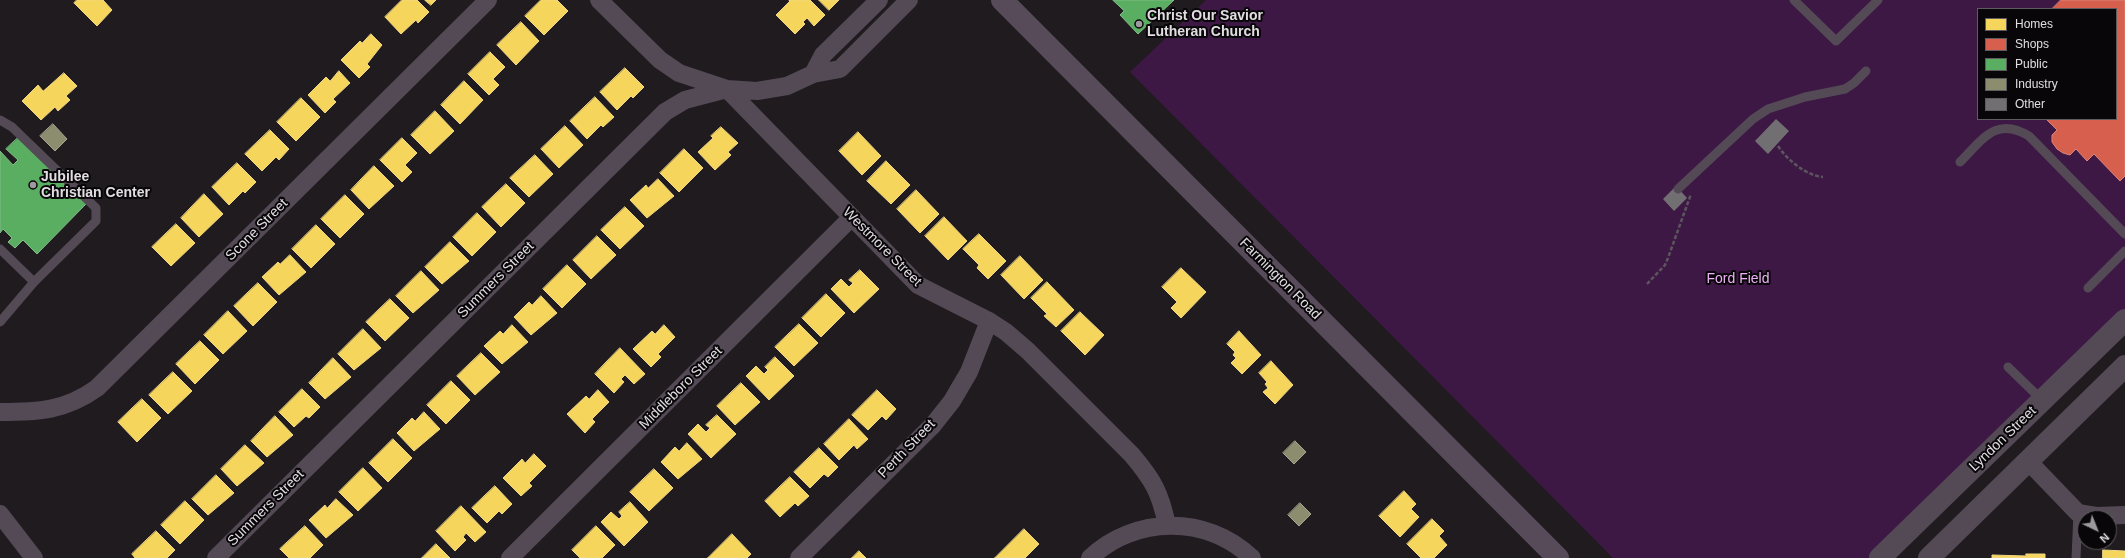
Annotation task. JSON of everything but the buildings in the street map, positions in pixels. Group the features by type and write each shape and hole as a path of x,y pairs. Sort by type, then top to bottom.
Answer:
{"main road":[{"name":"Farmington Road","path":"1002,0 1558,558"}],"street":[{"name":"Scone Street","path":"0,412 50,410 75,402 97,388 488,0"},
{"name":"Westmore Street","path":"599,0 660,60 679,73 727,89 918,285 990,321 1006,332 1028,351 1132,455 1154,483 1162,501 1167,525"},
{"path":"814,74 823,55 879,0"},
{"name":"Summers Street","path":"216,558 665,112 685,100 727,89 757,91 787,86 814,74 840,69 909,0"},
{"name":"Middleboro Street","path":"510,558 852,218"},
{"name":"Lyndon Street","path":"1880,558 2125,320"},
{"name":"Perth Street","path":"799,558 933,425 952,401 968,372 990,321"},
{"path":"1929,558 2029,462 2125,366"},
{"path":"2042,400 2066,424"},
{"path":"2029,462 2077,512"},
{"path":"0,514 34,558"},
{"path":"1090,558 1100,549 1130,533 1148,527 1167,525 1185,526 1219,535 1236,545 1252,558"}],"lane":[{"path":"1794,0 1836,41 1878,0"},
{"path":"1678,189 1753,119 1768,109 1804,97 1845,89 1854,84 1866,71"},
{"path":"0,120 12,127 96,208 96,221 34,282 1,324"},
{"path":"1960,162 1988,135 2002,128 2017,129 2029,136 2125,234"},
{"path":"0,250 34,282"},
{"path":"2088,288 2125,251"},
{"path":"2008,367 2042,400"},
{"path":"2076,558 2077,536"}],"path":[{"path":"1778,146 1790,159 1814,176 1823,177"},
{"path":"1647,284 1665,265 1699,169"}],"green space":[{"name":"Ford Field","path":"1206,0 2125,0 2125,309 1870,558 1613,558 1130,72"}],"place":[{"name":"Christ Our Savior Lutheran Church","path":"1139,24"},
{"name":"Jubilee Christian Center","path":"33,185"}]}
